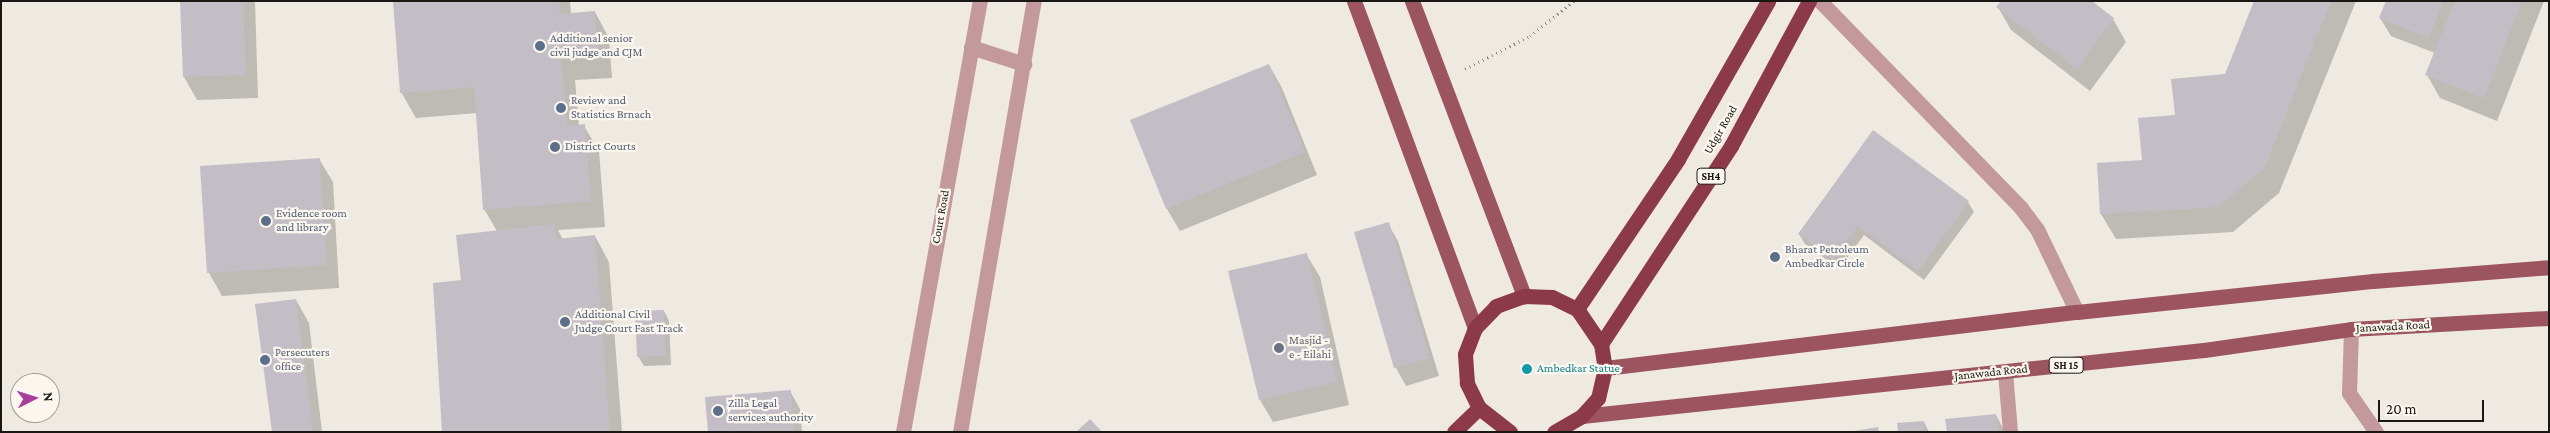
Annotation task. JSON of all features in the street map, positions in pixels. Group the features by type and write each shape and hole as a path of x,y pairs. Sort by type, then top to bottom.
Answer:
{"highway":[{"name":"Udgir Road","path":"1577,309 1678,159 1768,1"},
{"name":"Udgir Road","path":"1601,344 1731,146 1809,1"},
{"path":"1510,432 1480,408 1467,383 1465,354 1475,328 1496,306 1524,296 1552,297 1577,309 1601,344 1605,368 1598,398 1582,416 1554,432"},
{"path":"1454,432 1480,408"}],"main road":[{"path":"1354,1 1475,328"},
{"path":"1412,1 1524,296"},
{"path":"1605,368 2077,312 2372,281 2549,267"},
{"name":"Janawada Road","path":"1582,416 2204,350 2351,329 2549,318"}],"street":[{"name":"Court Road","path":"903,432 980,1"},
{"path":"960,432 1034,1"},
{"path":"1820,1 2022,208 2038,229 2077,312"},
{"path":"972,47 1024,64"},
{"path":"2351,329 2349,393 2376,432"},
{"path":"2004,372 2010,432"}],"path":[{"path":"1441,81 1530,36 1574,1"}],"building":[{"path":"180,1 243,1 246,75 183,77"},
{"path":"393,1 559,1 560,14 595,11 598,53 561,55 567,126 585,124 591,201 483,210 474,87 400,93"},
{"path":"2001,1 2092,1 2114,18 2077,69 1996,7"},
{"path":"2254,1 2331,1 2265,167 2219,207 2100,214 2097,163 2142,160 2138,118 2175,115 2171,79 2225,74"},
{"path":"2386,1 2443,1 2429,38 2379,18"},
{"path":"2455,1 2522,1 2484,98 2425,75"},
{"path":"1269,64 1305,152 1166,209 1130,120"},
{"path":"1873,130 1969,201 1918,271 1858,226 1833,260 1798,234"},
{"path":"320,158 327,265 207,273 200,166"},
{"path":"1389,222 1430,358 1394,368 1354,232"},
{"path":"555,224 557,239 595,235 610,432 442,432 433,283 461,280 456,235"},
{"path":"1307,253 1337,382 1259,400 1228,271"},
{"path":"296,299 313,432 272,432 255,304"},
{"path":"664,310 666,356 637,357 635,311"},
{"path":"791,390 794,432 708,432 705,397"},
{"path":"1996,414 1998,432 1947,432 1945,419"},
{"path":"1090,419 1102,432 1076,432"},
{"path":"1924,421 1925,432 1898,432 1897,423"},
{"path":"1878,427 1879,432 1854,432 1854,431"}],"place":[{"name":"Additional senior civil judge and CJM","path":"540,46"},
{"name":"Review and Statistics Brnach","path":"561,108"},
{"name":"District Courts","path":"555,147"},
{"name":"Evidence room and library","path":"266,221"},
{"name":"Bharat Petroleum Ambedkar Circle","path":"1775,257"},
{"name":"Additional Civil Judge Court Fast Track","path":"565,322"},
{"name":"Masjid - e - Eilahi","path":"1279,348"},
{"name":"Persecuters office","path":"265,360"},
{"name":"Ambedkar Statue","path":"1527,369"},
{"name":"Zilla Legal services authority","path":"718,411"}]}
